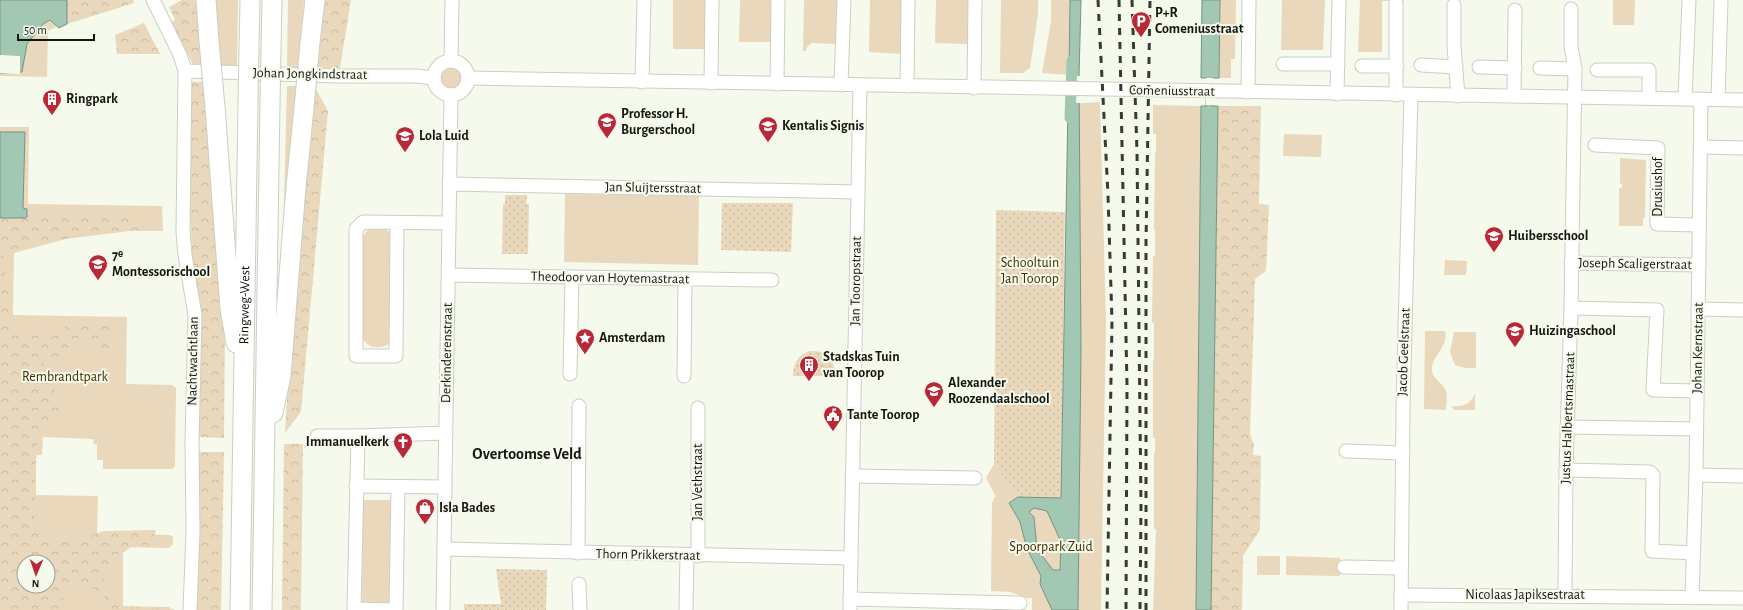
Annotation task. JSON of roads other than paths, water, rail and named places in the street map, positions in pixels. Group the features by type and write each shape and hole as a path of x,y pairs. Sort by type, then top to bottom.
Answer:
{"highway":[{"path":"206,0 230,309 244,390"},
{"name":"Ringweg-West","path":"240,610 250,0"},
{"name":"Ringweg-West","path":"262,610 272,0"},
{"path":"264,450 282,376 296,187 315,0"}],"street":[{"name":"Nachtwachtlaan","path":"153,0 180,56 185,71 183,232 185,255 195,315 192,443 193,532 190,610"},
{"path":"451,61 452,0"},
{"path":"642,82 644,0"},
{"path":"711,83 712,0"},
{"path":"777,84 778,0"},
{"path":"841,85 844,0"},
{"path":"907,86 908,0"},
{"path":"468,78 974,88 975,0"},
{"path":"1248,92 1249,0"},
{"path":"1337,94 1339,0"},
{"path":"1685,99 1688,0"},
{"path":"1718,99 1721,0"},
{"path":"1396,3 1396,95"},
{"path":"1454,5 1454,46 1458,96"},
{"path":"1514,96 1515,10"},
{"path":"1571,10 1571,47 1575,69 1574,97"},
{"path":"451,61 464,66 468,78 466,88 462,92 451,96 444,94 439,90 436,86 434,78 435,72 441,65 451,61"},
{"path":"1283,64 1338,64"},
{"path":"1362,66 1397,66"},
{"path":"1421,66 1456,66"},
{"path":"1480,67 1515,68"},
{"path":"1540,68 1575,69"},
{"path":"1596,70 1649,70 1649,98"},
{"name":"Johan Jongkindstraat","path":"185,71 337,76 416,76 434,78"},
{"name":"Jan Tooropstraat","path":"860,86 850,604 1020,603"},
{"name":"Comeniusstraat","path":"974,88 1743,100"},
{"name":"Jacob Geelstraat","path":"1400,610 1403,408 1411,95"},
{"name":"Derkinderenstraat","path":"443,610 451,96"},
{"name":"Justus Halbertsmastraat","path":"1565,595 1566,470 1571,308 1574,97"},
{"name":"Johan Kernstraat","path":"1692,597 1696,475 1701,99"},
{"name":"Drusiushof","path":"1595,145 1658,148 1657,224 1699,226"},
{"path":"1701,147 1743,148"},
{"name":"Jan Sluijtersstraat","path":"449,184 858,192"},
{"path":"397,223 396,356 356,356 356,229 363,222 449,223"},
{"name":"Joseph Scaligerstraat","path":"1571,263 1699,265"},
{"name":"Theodoor van Hoytemastraat","path":"449,275 772,280"},
{"path":"570,374 572,277"},
{"path":"684,376 685,279"},
{"path":"1571,308 1657,310 1653,390 1697,391"},
{"path":"1698,309 1743,310"},
{"path":"578,553 579,406"},
{"name":"Jan Vethstraat","path":"686,610 692,556 698,408"},
{"path":"1568,427 1696,429"},
{"path":"318,436 446,433"},
{"path":"358,436 354,609 396,610 398,487"},
{"path":"1346,452 1403,453"},
{"path":"1566,470 1650,472 1653,475 1652,551 1693,553"},
{"path":"1696,475 1743,476"},
{"path":"852,476 975,478"},
{"path":"356,486 444,487"},
{"name":"Thorn Prikkerstraat","path":"444,549 692,556 851,558"},
{"path":"1344,567 1400,568"},
{"path":"579,584 580,610"},
{"name":"Nicolaas Japiksestraat","path":"1401,595 1565,595 1650,604 1692,597 1743,598"}],"waterway":[{"path":"1070,118 1072,61"}],"railway":[{"path":"1098,0 1108,195 1112,321 1107,610"},
{"path":"1119,0 1127,385 1126,610"},
{"path":"1132,0 1137,152 1141,506 1140,610"},
{"path":"1146,610 1146,243 1150,0"}],"place":[{"name":"P+R Comeniusstraat","path":"1141,38"},
{"name":"Ringpark","path":"52,116"},
{"name":"Professor H. Burgerschool","path":"607,139"},
{"name":"Kentalis Signis","path":"768,143"},
{"name":"Lola Luid","path":"405,153"},
{"name":"Huibersschool","path":"1494,253"},
{"name":"7ᵉ Montessorischool","path":"98,281"},
{"name":"Huizingaschool","path":"1515,348"},
{"name":"Amsterdam","path":"585,355"},
{"name":"Stadskas Tuin van Toorop","path":"809,382"},
{"name":"Alexander Roozendaalschool","path":"934,408"},
{"name":"Tante Toorop","path":"833,432"},
{"name":"Immanuelkerk","path":"403,459"},
{"name":"Isla Bades","path":"425,525"}],"district":[{"name":"Overtoomse Veld","path":"527,454"}],"park label":[{"name":"Schooltuin Jan Toorop","path":"1030,272"},
{"name":"Rembrandtpark","path":"65,377"},
{"name":"Spoorpark Zuid","path":"1051,547"}]}
